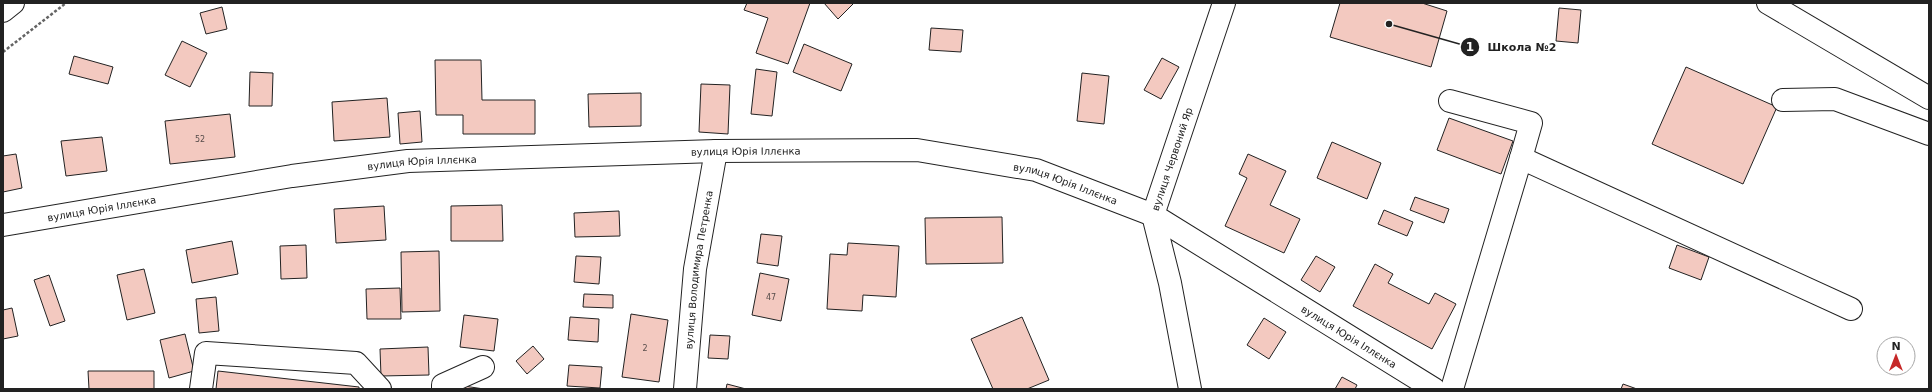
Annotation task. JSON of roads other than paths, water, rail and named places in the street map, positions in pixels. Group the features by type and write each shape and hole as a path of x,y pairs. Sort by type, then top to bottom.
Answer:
{"street":[{"path":"3,11 13,3"},
{"name":"вулиця Червоний Яр","path":"1190,389 1170,283 1153,214 1224,3"},
{"path":"1768,3 1929,98"},
{"path":"1783,100 1835,99 1929,134"},
{"path":"1450,101 1531,123 1452,389"},
{"name":"вулиця Юрія Іллєнка","path":"3,225 292,176 408,161 716,151 917,150 1036,170 1153,214 1434,389"},
{"name":"вулиця Володимира Петренка","path":"685,389 695,269 716,151"},
{"path":"1521,158 1851,309"},
{"path":"201,389 206,353 356,363 380,389"},
{"path":"443,389 443,385 483,367"}],"place":[{"name":"Школа №2","path":"1389,24"}]}
